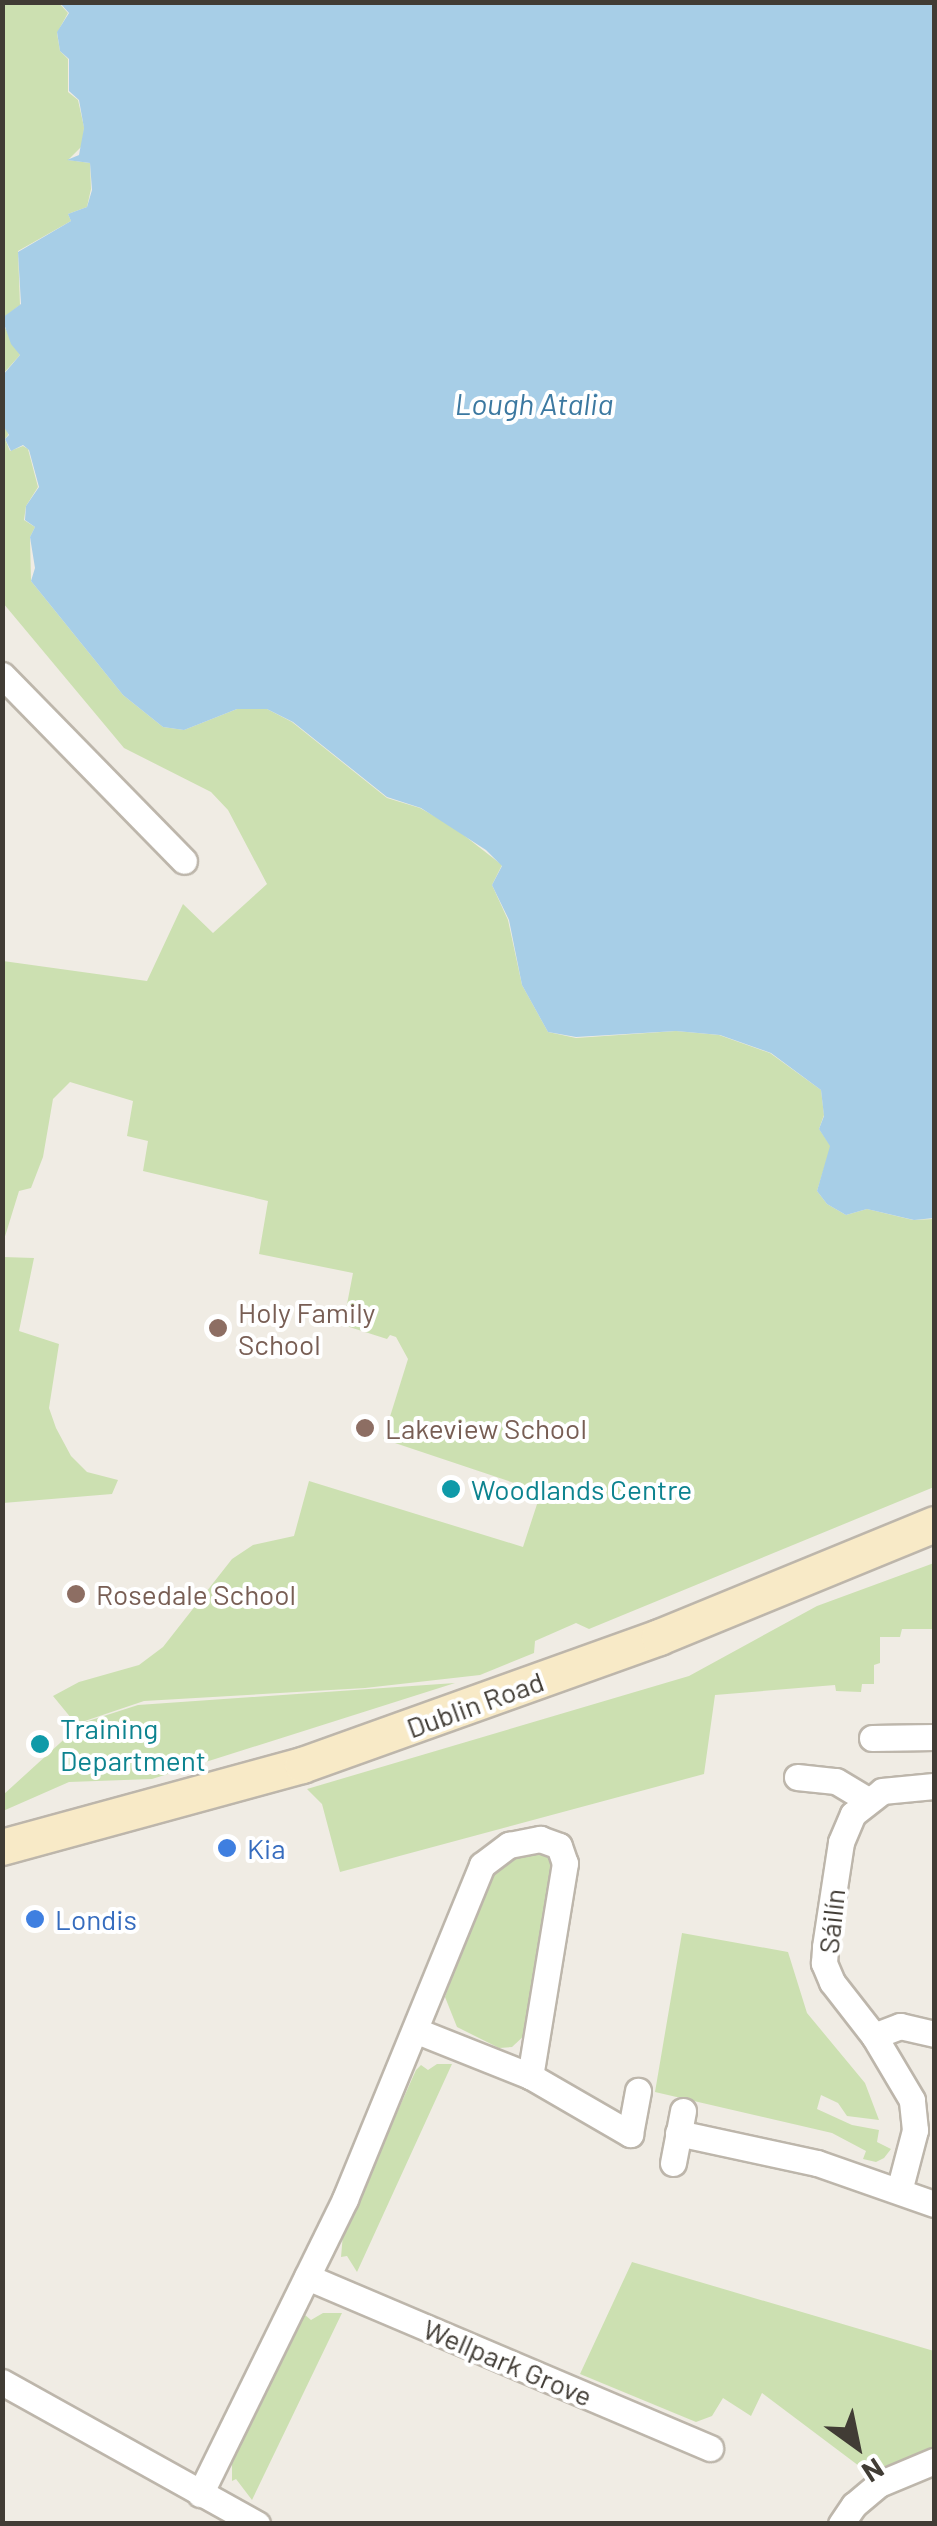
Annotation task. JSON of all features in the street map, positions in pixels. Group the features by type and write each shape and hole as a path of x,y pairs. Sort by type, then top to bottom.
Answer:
{"main road":[{"name":"Dublin Road","path":"2,1846 302,1765 659,1637 934,1524"}],"street":[{"path":"6,685 184,860"},
{"path":"872,1738 934,1738"},
{"path":"797,1777 836,1781 866,1799 882,1790 934,1786"},
{"name":"Sáilín","path":"866,1799 852,1814 841,1842 824,1964 839,1995 874,2036 907,2088 915,2115 900,2190"},
{"path":"200,2494 307,2276 416,2031 482,1865 509,1844 552,1841 564,1853 565,1863 530,2076"},
{"path":"874,2036 900,2026 934,2034"},
{"path":"416,2031 530,2076 630,2134 638,2091"},
{"path":"673,2163 681,2122 934,2204"},
{"name":"Wellpark Grove","path":"307,2276 710,2448"},
{"path":"2,2382 257,2524"},
{"path":"841,2524 854,2505 879,2484 934,2461"}],"green space":[{"path":"3,3 59,3 68,13 57,33 60,51 68,59 68,92 78,100 84,127 83,145 68,160 90,163 91,189 87,207 68,214 71,221 18,251 20,305 3,318"},
{"path":"3,324 20,355 3,374"},
{"path":"3,390 8,435 5,439 10,451 23,446 28,449 38,487 26,506 24,520 35,527 30,537 31,581 123,695 163,727 184,730 237,709 267,709 292,722 387,798 420,808 452,826 502,865 492,885 508,920 522,985 548,1032 576,1038 676,1031 719,1035 770,1053 821,1090 824,1115 819,1129 831,1146 817,1191 827,1204 846,1215 867,1209 913,1220 934,1219 934,1487 589,1629 576,1623 535,1641 534,1653 480,1675 365,1688 144,1701 76,1724 53,1696 79,1682 139,1665 163,1647 232,1559 253,1545 294,1536 309,1481 523,1547 541,1492 383,1439 408,1359 396,1337 390,1335 387,1339 343,1325 353,1273 259,1254 268,1201 143,1171 148,1141 127,1136 133,1101 70,1082 53,1099 43,1157 31,1188 19,1191 3,1243 3,961 147,981 183,904 213,933 267,884 228,810 211,792 124,748 3,603"},
{"path":"3,1257 34,1258 19,1331 59,1344 49,1408 56,1428 71,1456 87,1472 118,1480 112,1494 3,1503"},
{"path":"934,1563 934,1629 902,1629 900,1637 880,1637 880,1663 874,1665 874,1684 862,1684 861,1692 836,1691 835,1685 715,1695 704,1774 340,1872 322,1804 307,1789 689,1676 817,1606"},
{"path":"455,1683 152,1779 69,1782 3,1811 3,1795 82,1723 138,1705"},
{"path":"541,1851 553,1862 527,2033 512,2047 499,2048 457,2027 445,1997 489,1874 509,1856"},
{"path":"682,1933 788,1952 807,2013 865,2083 879,2120 847,2116 838,2103 821,2095 817,2109 852,2125 879,2130 877,2142 891,2149 884,2158 876,2162 863,2159 866,2151 832,2133 655,2092"},
{"path":"437,2064 452,2064 357,2272 347,2256 341,2257 343,2234 416,2070 421,2065 428,2070"},
{"path":"632,2262 934,2351 934,2448 871,2475 762,2393 751,2416 723,2398 712,2416 696,2422 580,2374"},
{"path":"323,2313 342,2313 252,2500 236,2479 232,2481 232,2458 299,2322 305,2315 311,2320"}],"water":[{"name":"Lough Atalia","path":"60,3 934,3 934,1218 914,1220 867,1209 846,1215 827,1204 817,1191 830,1146 819,1129 824,1116 821,1090 771,1053 720,1035 676,1031 576,1037 548,1032 522,985 509,920 492,885 502,866 486,850 421,808 387,797 293,722 267,709 237,709 184,730 163,727 123,695 31,581 35,568 30,537 35,527 25,520 26,506 39,487 29,450 23,445 11,451 5,439 9,435 4,427 3,375 20,355 11,344 2,318 21,304 18,252 71,221 68,214 87,207 92,190 90,163 67,160 79,155 84,128 79,100 69,91 69,59 60,51 57,32 69,13"}],"place":[{"name":"Holy Family School","path":"218,1328"},
{"name":"Lakeview School","path":"365,1428"},
{"name":"Woodlands Centre","path":"451,1489"},
{"name":"Rosedale School","path":"76,1594"},
{"name":"Training Department","path":"40,1744"},
{"name":"Kia","path":"227,1848"},
{"name":"Londis","path":"35,1919"}]}
